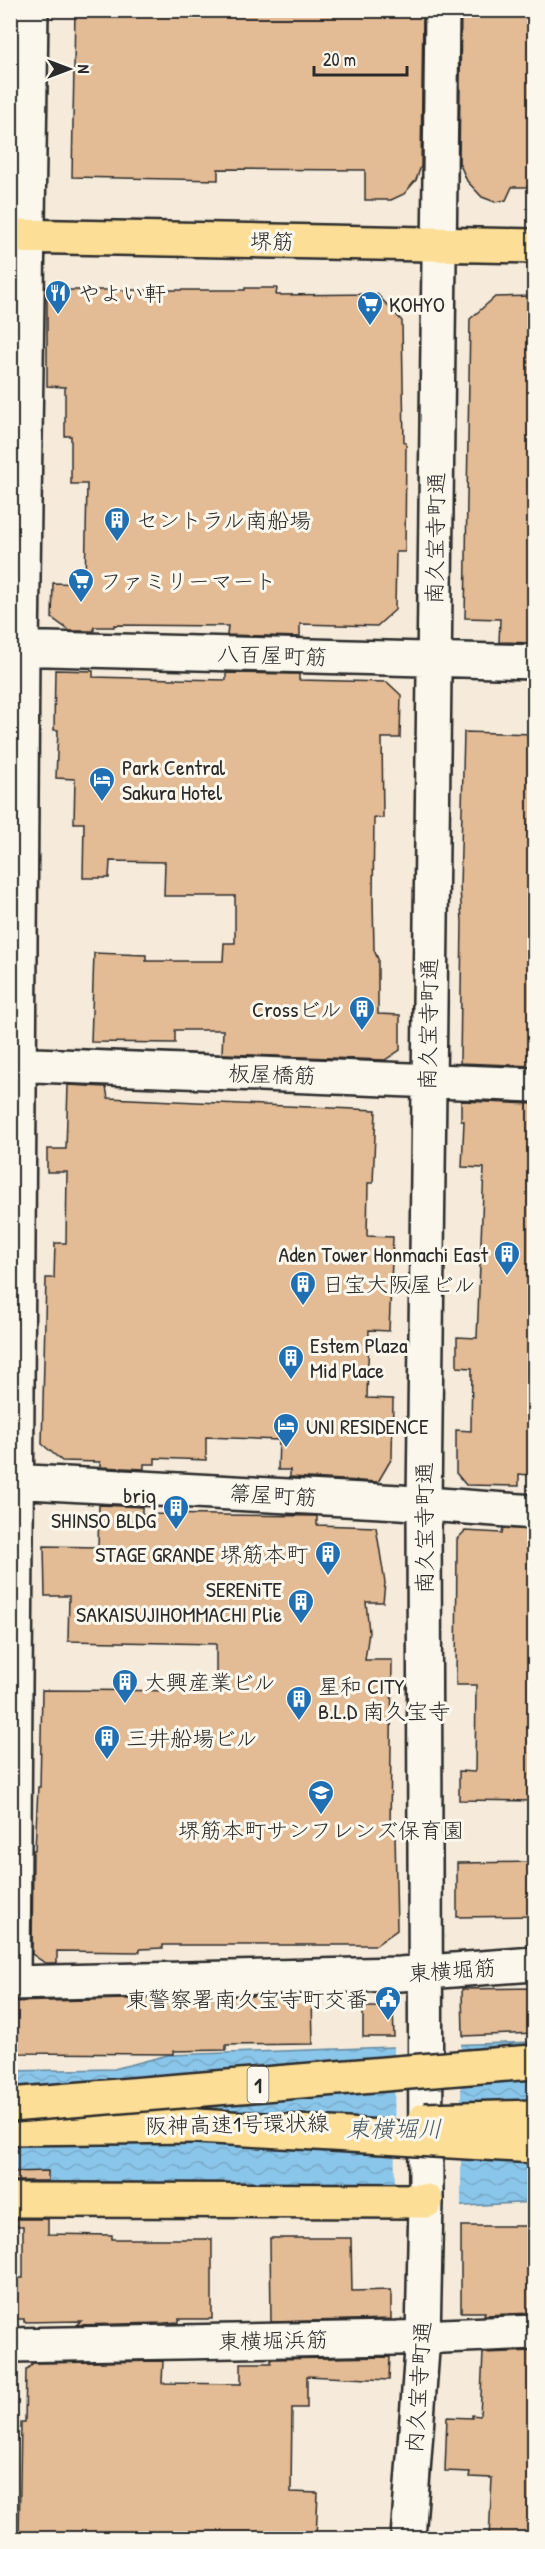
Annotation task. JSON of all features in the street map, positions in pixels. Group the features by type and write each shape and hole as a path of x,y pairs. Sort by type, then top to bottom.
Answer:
{"main road":[{"name":"堺筋","path":"19,236 534,246"},
{"name":"1","path":"10,2105 534,2062"},
{"name":"阪神高速1号環状線","path":"10,2128 534,2118"},
{"name":"1","path":"197,2126 534,2146"},
{"path":"10,2199 426,2201"}],"street":[{"path":"12,1983 19,236 31,10"},
{"name":"南久宝寺町通","path":"426,2201 424,1504 442,10"},
{"name":"八百屋町筋","path":"16,648 534,662"},
{"name":"板屋橋筋","path":"16,1064 534,1085"},
{"name":"箒屋町筋","path":"13,1481 534,1512"},
{"name":"東横堀筋","path":"12,1983 427,1973 534,1964"},
{"name":"内久宝寺町通","path":"408,2538 423,2337 426,2201"},
{"name":"東横堀浜筋","path":"11,2345 423,2337 534,2332"},
{"path":"10,2352 11,2345"}],"water":[{"name":"東横堀川","path":"534,2042 534,2202 414,2209 11,2215 10,2071 114,2069 168,2055"}],"pier":[{"path":"461,2041 461,2209 395,2212 394,2043"}],"building":[{"path":"75,10 423,10 421,166 416,180 404,194 391,200 365,200 365,170 218,169 218,180 72,177"},
{"path":"461,10 534,10 533,187 512,187 506,200 495,202 482,197 467,181 459,162"},
{"path":"245,288 277,288 276,295 377,294 402,321 404,443 406,443 405,552 396,552 395,610 377,626 300,624 300,637 227,635 228,626 114,625 114,627 94,627 94,631 70,631 52,618 53,583 85,584 87,484 71,484 71,436 65,436 65,387 47,386 47,290 245,290"},
{"path":"534,296 534,643 499,642 500,619 465,618 470,319 495,297"},
{"path":"55,670 93,671 93,677 226,680 226,673 299,674 299,680 387,682 401,695 400,738 382,738 383,818 374,817 373,899 374,950 378,959 378,1014 400,1015 400,1050 385,1060 222,1054 223,1030 175,1030 175,1043 91,1042 94,953 146,955 146,961 223,961 224,943 235,943 235,896 164,896 165,862 110,861 109,878 83,878 84,823 74,823 75,779 56,778 58,730 54,730"},
{"path":"464,732 534,734 534,1066 460,1063 462,922 460,887"},
{"path":"68,1085 106,1087 108,1098 376,1110 373,1183 368,1183 367,1236 393,1237 389,1331 369,1330 367,1398 393,1399 392,1458 378,1482 290,1477 290,1470 278,1470 279,1440 206,1437 206,1460 155,1458 155,1464 144,1464 144,1469 100,1467 100,1462 62,1461 42,1444 46,1278 54,1278 55,1243 66,1243 67,1172 47,1172 47,1149 66,1149"},
{"path":"461,1101 534,1104 534,1399 532,1418 530,1418 529,1475 519,1474 519,1486 466,1485 456,1473 456,1430 471,1431 472,1368 457,1367 457,1337 477,1338 484,1168 462,1167 464,1121 461,1121"},
{"path":"99,1505 142,1507 142,1514 317,1516 317,1525 376,1527 385,1583 383,1602 366,1602 369,1632 365,1660 392,1660 390,1833 395,1833 397,1930 376,1945 163,1945 163,1948 140,1949 140,1952 57,1951 57,1963 45,1963 32,1954 33,1850 35,1850 38,1787 40,1787 42,1690 216,1691 216,1644 68,1641 69,1596 45,1596 44,1546 98,1547"},
{"path":"503,1528 534,1530 534,1801 459,1800 459,1771 475,1772 476,1685 456,1685 457,1539 465,1531 502,1533"},
{"path":"534,1862 534,1916 457,1917 457,1863"},
{"path":"534,1988 534,2033 463,2036 462,1989"},
{"path":"312,1996 313,2044 226,2045 226,2050 173,2051 173,2054 11,2053 11,2002"},
{"path":"363,2007 393,2007 394,2037 363,2037"},
{"path":"48,2171 48,2181 10,2181 10,2172"},
{"path":"10,2219 48,2219 48,2234 112,2235 112,2239 212,2239 212,2319 179,2319 179,2322 164,2323 76,2325 81,2321 24,2322 24,2319 10,2319 10,2278 23,2278 23,2226 10,2226"},
{"path":"461,2226 534,2226 534,2313 484,2315 485,2312 461,2312"},
{"path":"270,2238 351,2238 352,2291 391,2290 391,2319 271,2322"},
{"path":"534,2351 534,2538 489,2538 492,2478 469,2477 470,2472 445,2471 447,2417 480,2416 483,2353"},
{"path":"390,2357 389,2380 307,2376 307,2408 292,2408 291,2492 318,2493 316,2538 19,2538 21,2423 25,2423 26,2370 33,2363 163,2361 162,2383 241,2384 241,2363 271,2363 271,2359"}],"place":[{"name":"やよい軒","path":"58,316"},
{"name":"KOHYO","path":"370,327"},
{"name":"セントラル南船場","path":"117,543"},
{"name":"ファミリーマート","path":"81,604"},
{"name":"Park Central Sakura Hotel","path":"102,803"},
{"name":"Crossビル","path":"362,1032"},
{"name":"Aden Tower Honmachi East","path":"507,1277"},
{"name":"日宝大阪屋ビル","path":"303,1307"},
{"name":"Estem Plaza Mid Place","path":"291,1381"},
{"name":"UNI RESIDENCE","path":"286,1449"},
{"name":"briq SHINSO BLDG","path":"176,1531"},
{"name":"STAGE GRANDE 堺筋本町","path":"328,1577"},
{"name":"SERENiTE SAKAISUJIHOMMACHI Plie","path":"301,1625"},
{"name":"大興産業ビル","path":"125,1705"},
{"name":"星和 CITY B.L.D 南久宝寺","path":"299,1722"},
{"name":"三井船場ビル","path":"107,1761"},
{"name":"堺筋本町サンフレンズ保育園","path":"321,1816"},
{"name":"東警察署南久宝寺町交番","path":"388,2022"}]}
